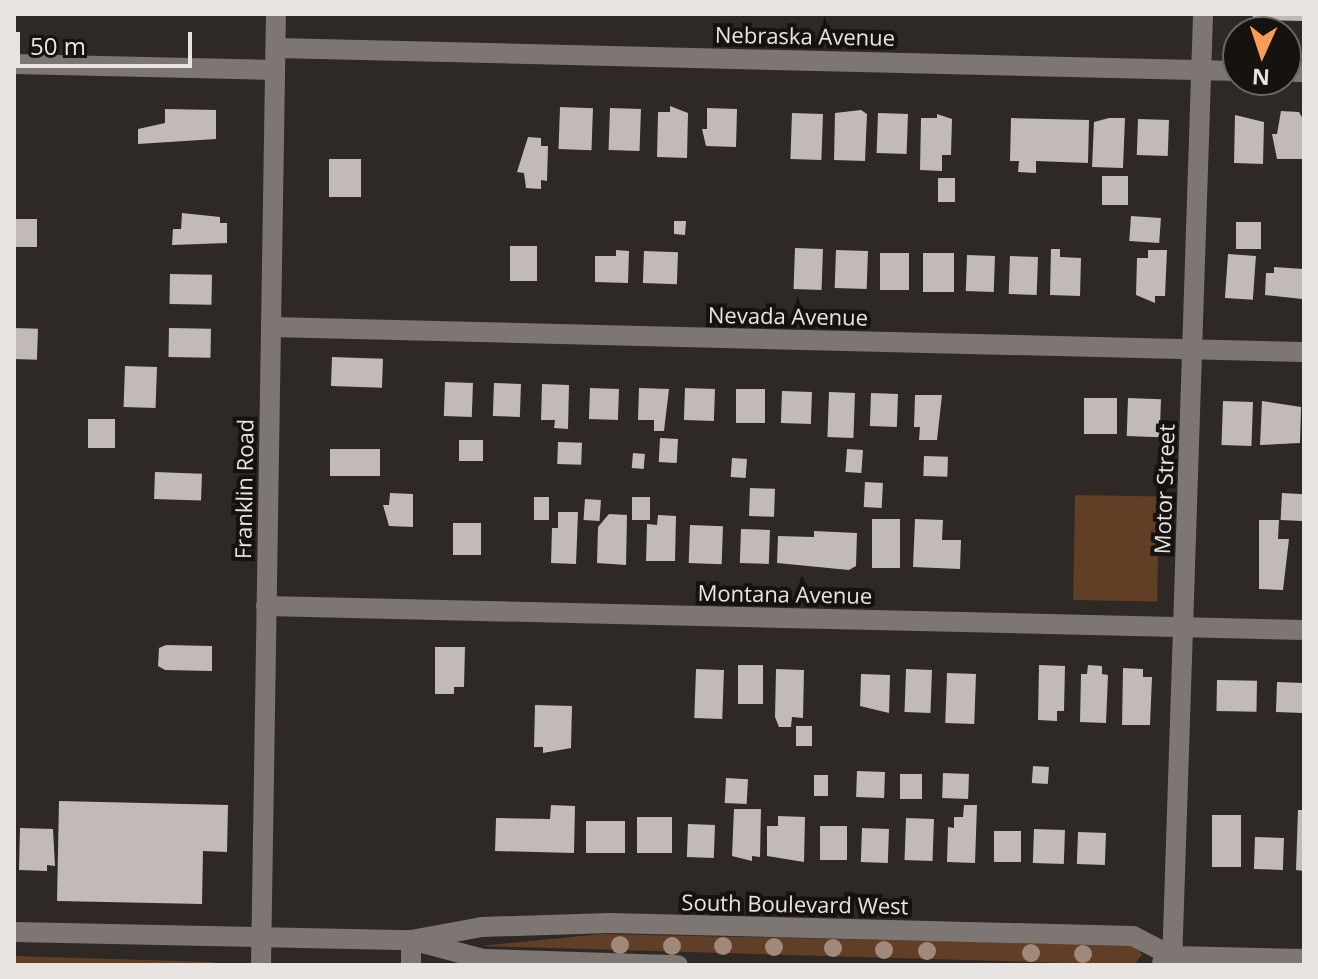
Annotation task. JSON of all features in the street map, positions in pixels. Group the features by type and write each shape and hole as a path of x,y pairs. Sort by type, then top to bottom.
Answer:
{"street":[{"name":"Franklin Road","path":"261,965 276,14"},
{"name":"Motor Street","path":"1168,962 1183,627 1203,14"},
{"name":"Nebraska Avenue","path":"276,48 1222,71"},
{"path":"14,64 275,70"},
{"name":"Nevada Avenue","path":"271,327 1304,352"},
{"name":"Montana Avenue","path":"266,606 1304,630"},
{"name":"South Boulevard West","path":"14,932 411,940 482,927 641,924 1133,936 1168,962 1304,959"},
{"path":"411,940 411,965"},
{"name":"South Boulevard West","path":"411,940 483,959 678,965"}],"shaded area":[{"path":"1075,495 1159,496 1157,601 1073,600"},
{"path":"601,934 1136,945 1142,955 1134,965 481,946"},
{"path":"14,956 211,962 229,965 14,965"}],"building":[{"path":"1304,14 1304,21 1302,16 1253,16"},
{"path":"670,106 688,113 687,158 657,157 658,112 670,112"},
{"path":"560,107 593,108 592,150 559,149"},
{"path":"610,108 641,109 640,151 609,150"},
{"path":"707,108 737,109 736,147 706,146 702,129 707,129"},
{"path":"165,109 216,110 216,139 138,144 138,129 165,123"},
{"path":"861,110 867,114 865,161 834,160 835,113"},
{"path":"1281,111 1299,112 1303,119 1302,159 1277,159 1272,134 1277,134"},
{"path":"792,113 823,114 821,160 790,159"},
{"path":"878,113 908,114 907,154 877,153"},
{"path":"937,114 952,119 951,155 942,155 942,171 920,170 921,118 937,118"},
{"path":"1235,115 1264,122 1263,164 1234,163"},
{"path":"1011,118 1089,120 1088,163 1036,161 1036,173 1018,172 1019,161 1010,161"},
{"path":"1125,118 1123,168 1092,167 1094,122"},
{"path":"1138,119 1169,120 1168,156 1137,155"},
{"path":"528,137 541,138 541,146 548,146 547,181 541,180 541,189 526,188 524,173 517,172"},
{"path":"329,159 361,159 361,197 329,197"},
{"path":"1102,176 1128,176 1128,205 1102,205"},
{"path":"938,178 955,178 955,202 938,202"},
{"path":"182,213 220,217 220,223 227,223 227,243 172,245 173,229 181,229"},
{"path":"1131,216 1161,218 1159,243 1129,241"},
{"path":"14,219 37,219 37,247 14,247"},
{"path":"674,221 686,221 685,235 674,234"},
{"path":"1236,222 1261,222 1261,249 1236,249"},
{"path":"510,246 537,246 537,281 510,281"},
{"path":"795,248 823,249 822,290 794,289"},
{"path":"1051,249 1060,249 1060,257 1081,258 1080,296 1050,295"},
{"path":"616,250 629,251 628,283 595,282 595,256 616,256"},
{"path":"836,250 868,251 867,289 835,288"},
{"path":"1148,250 1167,250 1165,296 1155,296 1155,303 1136,295 1137,258 1148,258"},
{"path":"644,251 678,252 677,284 643,283"},
{"path":"880,253 909,253 909,290 880,290"},
{"path":"923,253 954,253 954,292 923,292"},
{"path":"1228,254 1256,256 1253,300 1225,298"},
{"path":"967,255 995,256 994,292 966,291"},
{"path":"1010,256 1038,257 1037,295 1009,294"},
{"path":"1274,267 1303,269 1302,299 1265,295 1266,273 1274,273"},
{"path":"170,274 212,275 211,305 169,304"},
{"path":"14,328 38,329 37,360 14,359"},
{"path":"169,328 211,329 210,358 168,357"},
{"path":"332,357 383,359 382,388 331,386"},
{"path":"125,366 157,367 156,408 124,407"},
{"path":"445,382 473,383 472,417 444,416"},
{"path":"494,383 521,384 520,417 493,416"},
{"path":"542,384 569,385 568,429 554,428 555,420 541,420"},
{"path":"590,388 619,389 618,420 589,419"},
{"path":"639,388 669,389 664,431 654,431 654,420 638,420"},
{"path":"685,388 715,389 714,421 684,420"},
{"path":"736,389 765,389 765,423 736,423"},
{"path":"782,391 812,392 811,424 781,423"},
{"path":"829,392 855,393 853,438 827,437"},
{"path":"871,393 898,394 897,427 870,426"},
{"path":"915,395 942,395 937,440 919,440 920,427 914,427"},
{"path":"1084,398 1117,398 1117,434 1084,434"},
{"path":"1128,398 1161,399 1160,437 1127,436"},
{"path":"1223,401 1253,402 1251,446 1221,445"},
{"path":"1262,401 1301,407 1300,443 1260,445"},
{"path":"88,419 115,419 115,448 88,448"},
{"path":"660,438 678,439 677,463 659,462"},
{"path":"459,440 483,440 483,461 459,461"},
{"path":"558,442 582,443 581,465 557,464"},
{"path":"330,449 380,449 380,476 330,476"},
{"path":"847,449 863,450 861,473 845,472"},
{"path":"633,453 645,454 644,469 632,468"},
{"path":"924,456 948,457 947,477 923,476"},
{"path":"732,458 747,459 746,478 731,477"},
{"path":"155,472 202,474 201,501 154,499"},
{"path":"865,482 883,483 882,508 864,507"},
{"path":"750,488 775,489 774,517 749,516"},
{"path":"390,493 413,494 413,527 389,526 383,505 389,505"},
{"path":"1282,493 1304,494 1303,521 1281,520"},
{"path":"534,497 549,497 549,520 534,520"},
{"path":"632,497 650,497 650,520 632,520"},
{"path":"585,499 601,500 599,521 584,520"},
{"path":"558,512 578,512 576,564 551,563 552,528 558,528"},
{"path":"609,514 627,515 626,565 597,563 598,527"},
{"path":"658,515 676,516 675,561 646,561 647,524 657,525"},
{"path":"872,519 900,519 900,568 872,568"},
{"path":"915,519 943,520 942,540 961,540 960,569 913,567"},
{"path":"1259,520 1279,520 1278,539 1289,539 1283,590 1259,589"},
{"path":"453,523 481,523 481,555 453,555"},
{"path":"690,525 723,526 722,564 689,563"},
{"path":"741,529 770,530 769,564 740,563"},
{"path":"814,531 857,533 856,566 849,570 777,563 778,536 814,537"},
{"path":"166,645 212,646 212,671 165,670 158,666 159,648"},
{"path":"435,647 465,647 464,687 454,687 454,694 435,694"},
{"path":"738,665 763,665 763,704 738,704"},
{"path":"1039,665 1065,666 1064,711 1057,711 1057,721 1038,720"},
{"path":"1088,665 1102,666 1102,674 1108,675 1106,723 1080,722 1081,674 1087,674"},
{"path":"1123,668 1143,669 1143,677 1152,677 1150,725 1122,725"},
{"path":"696,669 724,670 722,719 694,718"},
{"path":"776,669 804,670 803,718 792,717 791,727 779,727 775,717"},
{"path":"906,669 932,670 930,713 904,712"},
{"path":"947,673 976,674 974,724 945,723"},
{"path":"861,674 890,675 889,713 860,706"},
{"path":"1217,680 1257,681 1256,712 1216,711"},
{"path":"1277,682 1304,683 1303,713 1276,712"},
{"path":"535,705 572,706 571,748 543,753 543,747 534,747"},
{"path":"796,726 812,726 812,746 796,746"},
{"path":"1033,766 1049,767 1048,784 1032,783"},
{"path":"857,771 885,772 884,798 856,797"},
{"path":"943,773 969,774 968,799 942,798"},
{"path":"900,774 922,774 922,799 900,799"},
{"path":"814,775 828,775 828,796 814,796"},
{"path":"726,778 748,779 747,804 725,803"},
{"path":"59,801 228,805 227,852 203,851 202,904 57,901"},
{"path":"551,805 575,806 574,853 495,851 496,818 550,819"},
{"path":"964,805 977,805 975,863 947,862 948,827 954,828 954,817 963,817"},
{"path":"734,809 761,809 760,857 752,856 752,861 732,856"},
{"path":"1298,810 1304,810 1304,871 1296,870"},
{"path":"1212,815 1241,815 1241,867 1212,867"},
{"path":"778,816 805,817 804,862 767,856 767,826 778,826"},
{"path":"637,817 672,817 672,853 637,853"},
{"path":"906,818 934,819 933,861 905,860"},
{"path":"586,821 625,821 625,853 586,853"},
{"path":"688,824 715,825 714,858 687,857"},
{"path":"820,826 847,826 847,860 820,860"},
{"path":"20,828 53,829 55,866 47,865 47,871 19,870"},
{"path":"862,828 889,829 888,863 861,862"},
{"path":"1034,829 1065,830 1064,864 1033,863"},
{"path":"994,831 1021,831 1021,862 994,862"},
{"path":"1078,832 1106,833 1105,865 1077,864"},
{"path":"1255,837 1284,838 1283,870 1254,869"}]}
